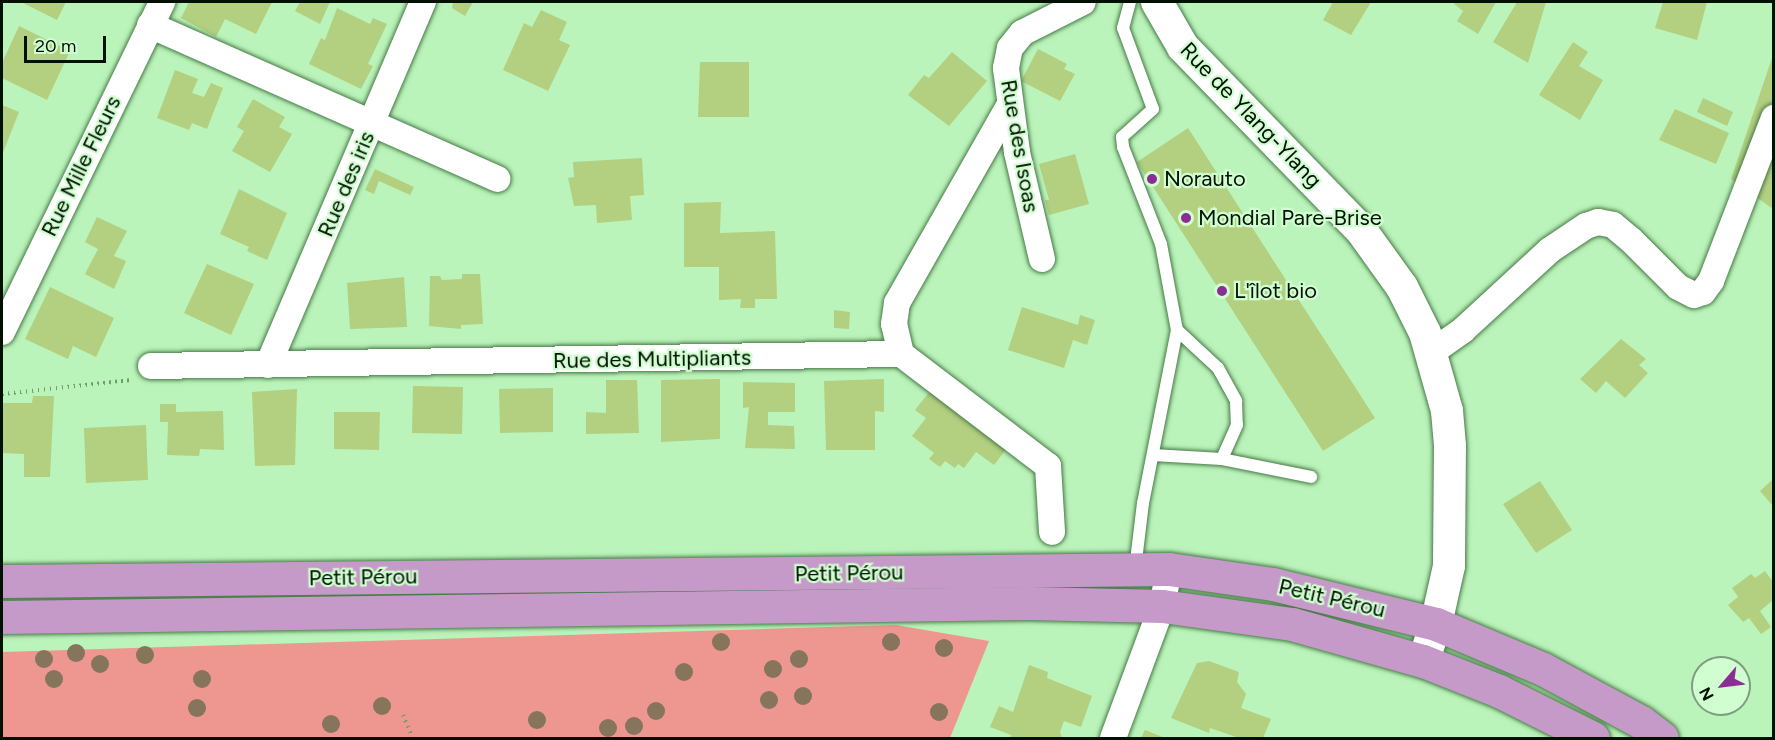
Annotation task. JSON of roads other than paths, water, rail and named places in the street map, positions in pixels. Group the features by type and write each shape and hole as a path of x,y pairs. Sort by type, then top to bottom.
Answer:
{"highway":[{"name":"Petit Pérou","path":"2,581 1169,569 1273,584 1436,624 1543,669 1641,722 1662,738"},
{"name":"Petit Pérou","path":"2,617 1029,603 1162,606 1292,624 1423,661 1499,691 1593,738"}],"street":[{"name":"Rue Mille Fleurs","path":"2,332 162,2"},
{"name":"Rue des iris","path":"268,365 423,2"},
{"name":"Rue des Isoas","path":"1042,259 1009,106 1006,68 1010,48 1022,33 1083,2"},
{"name":"Rue de Ylang-Ylang","path":"1157,2 1183,47 1361,230 1402,286 1432,352 1447,411 1450,446 1449,566 1436,624 1423,661"},
{"path":"150,25 497,179"},
{"path":"1009,106 897,303 894,324 901,354 1048,466 1052,532"},
{"path":"1432,352 1462,330 1550,250 1586,226 1598,222 1613,225 1678,287 1694,295 1703,292 1711,281 1773,118"},
{"name":"Rue des Multipliants","path":"151,366 901,354"},
{"path":"1113,738 1162,606 1169,569"}],"lane":[{"path":"1130,2 1123,28 1153,109 1122,137 1123,147 1161,243 1177,330 1153,455 1135,570"},
{"path":"1177,330 1218,368 1236,401 1237,425 1222,459"},
{"path":"1153,455 1222,459 1311,477"}],"place":[{"name":"Norauto","path":"1152,179"},
{"name":"Mondial Pare-Brise","path":"1186,218"},
{"name":"L'îlot bio","path":"1222,291"}]}
